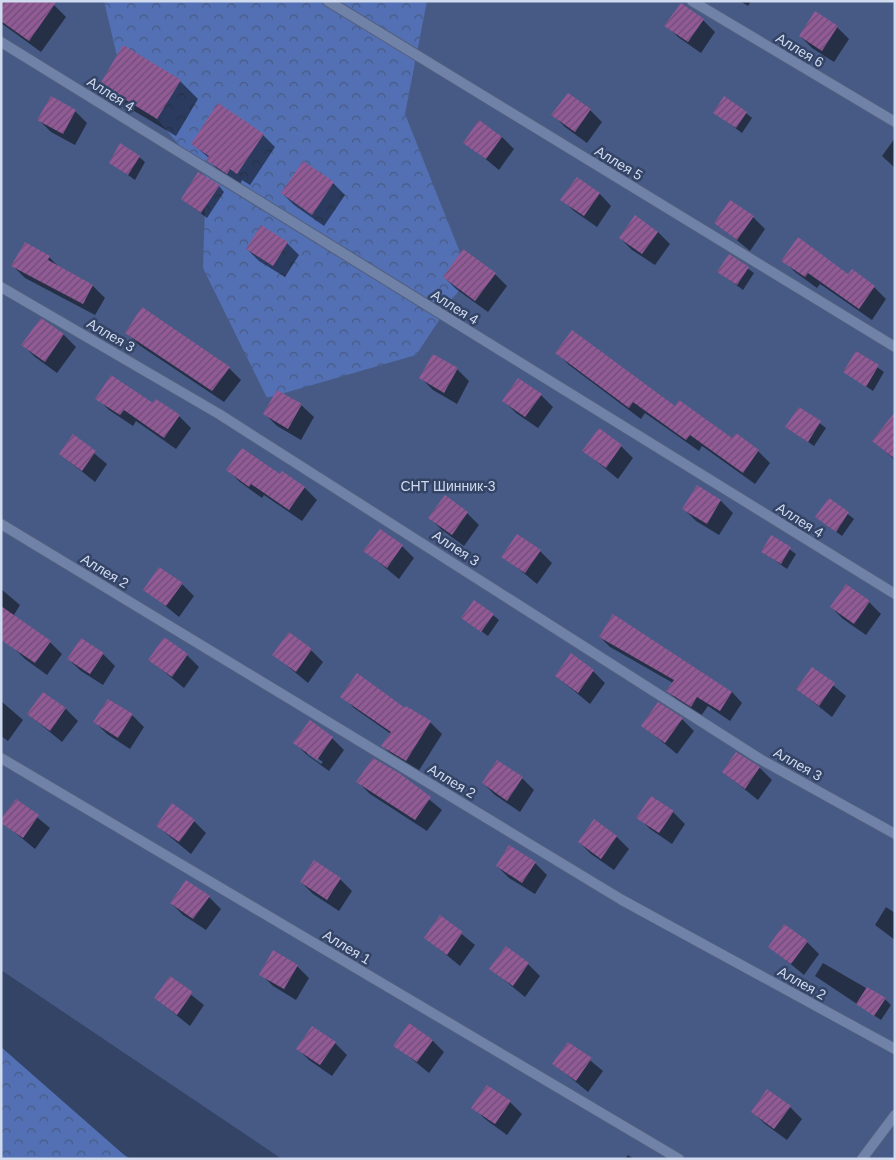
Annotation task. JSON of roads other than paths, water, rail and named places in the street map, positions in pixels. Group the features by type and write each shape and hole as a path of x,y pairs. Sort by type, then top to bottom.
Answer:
{"lane":[{"name":"Аллея 5","path":"328,1 895,347"},
{"name":"Аллея 6","path":"692,1 895,122"},
{"name":"Аллея 4","path":"1,42 895,594"},
{"name":"Аллея 3","path":"1,286 219,414 760,759 895,834"},
{"name":"Аллея 2","path":"1,524 622,900 895,1049"},
{"name":"Аллея 1","path":"1,758 679,1159"},
{"path":"862,1159 895,1115"}],"park label":[{"name":"СНТ Шинник-3","path":"448,486"}]}
